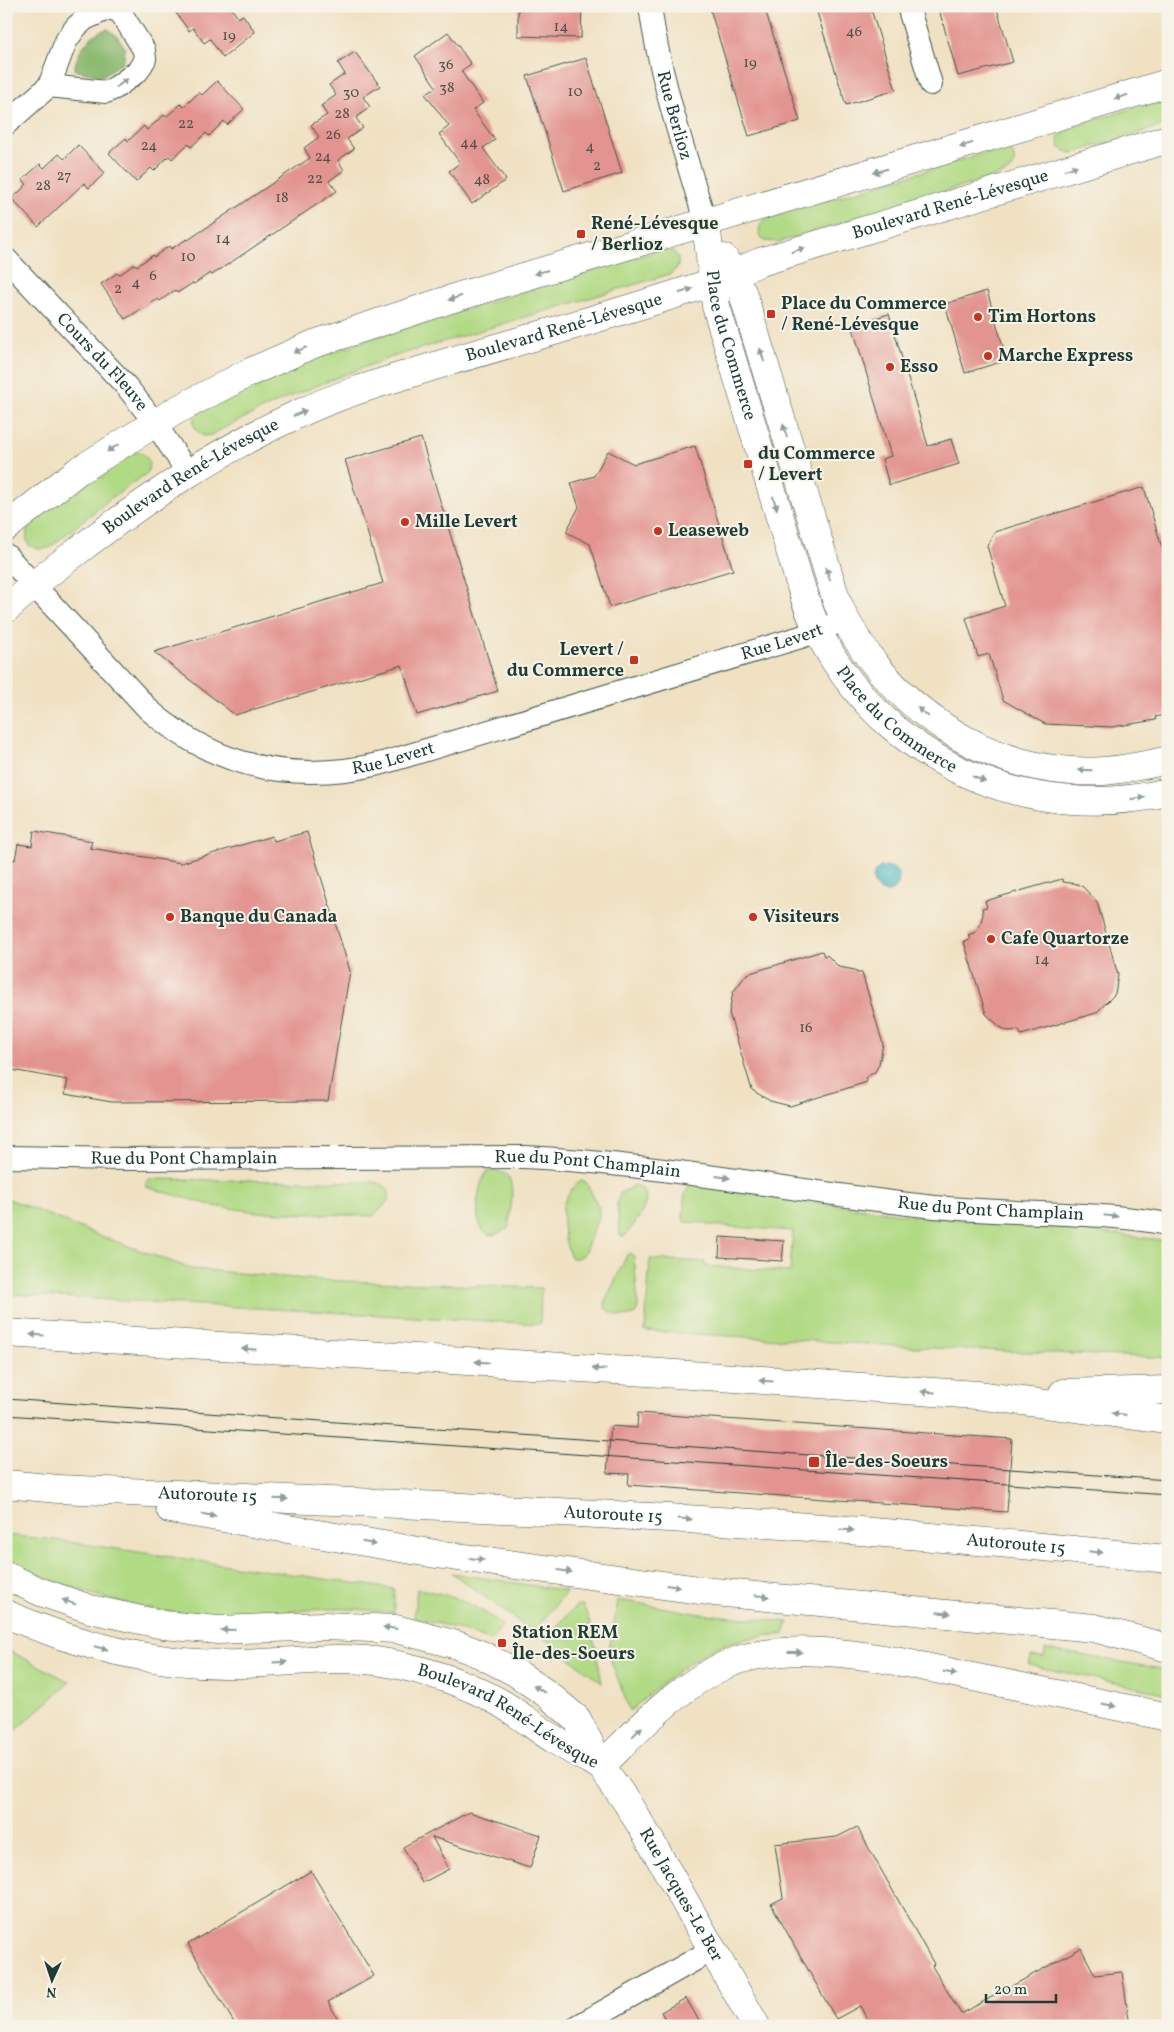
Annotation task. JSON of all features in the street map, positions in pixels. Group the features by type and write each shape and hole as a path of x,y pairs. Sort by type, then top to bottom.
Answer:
{"main road":[{"path":"6,527 78,471 155,423 228,382 314,344 414,310 706,224 1168,83"},
{"name":"Boulevard René-Lévesque","path":"6,609 34,584 118,519 188,473 285,420 360,390 723,278 760,262 1168,139"},
{"name":"Place du Commerce","path":"706,224 723,278 746,303 827,572 845,620 868,656 905,697 944,728 973,743 1020,761 1068,770 1102,771 1145,766 1168,760"},
{"name":"Place du Commerce","path":"723,278 716,306 805,599 818,631 836,662 873,707 914,743 963,772 989,783 1020,792 1067,800 1125,800 1168,792"},
{"path":"6,1333 647,1372 977,1395 1168,1420"},
{"path":"977,1395 1168,1390"},
{"path":"6,1484 58,1489 436,1554 714,1592 1094,1628 1168,1629"},
{"name":"Autoroute 15","path":"58,1489 520,1510 769,1524 1168,1559"},
{"name":"Boulevard René-Lévesque","path":"6,1576 41,1592 90,1609 164,1625 218,1630 298,1626 372,1626 417,1633 450,1642 499,1663 560,1704 577,1719 601,1766"},
{"name":"Boulevard René-Lévesque","path":"6,1614 76,1642 175,1662 244,1664 341,1659 387,1662 408,1667 456,1682 484,1695 514,1711 555,1740 601,1766"},
{"path":"1094,1628 1168,1648"},
{"path":"601,1766 650,1719 694,1682 713,1670 747,1657 788,1651 829,1653 883,1660 1168,1717"},
{"name":"Rue Jacques-Le Ber","path":"601,1766 632,1810 756,2026"}],"street":[{"name":"Rue Berlioz","path":"650,6 655,36 672,104 706,224"},
{"path":"908,6 931,84"},
{"path":"6,124 49,86"},
{"name":"Cours du Fleuve","path":"6,259 127,387 155,423 188,473"},
{"name":"Rue Levert","path":"6,555 149,710 164,723 217,754 257,766 296,772 338,772 384,763 818,631 845,620"},
{"name":"Rue du Pont Champlain","path":"6,1157 134,1159 524,1156 610,1162 929,1206 1102,1215 1168,1224"},
{"path":"578,2026 712,1950"}],"green space":[{"path":"108,29 117,36 125,48 122,62 104,75 99,76 75,70 77,58 85,45 96,34"},
{"path":"1168,98 1168,124 1073,153 1060,148 1058,137 1065,129"},
{"path":"1007,148 1013,155 1014,162 1013,166 1003,174 779,242 765,241 760,233 760,227 765,219 998,149"},
{"path":"663,249 674,252 678,260 677,268 670,274 395,356 301,392 211,435 203,436 195,429 193,420 196,415 215,403 306,361 352,347 354,344"},
{"path":"134,452 138,452 147,458 149,465 147,473 111,498 49,548 38,549 29,545 27,532 33,521 96,476 102,478 105,474 104,471"},
{"path":"495,1170 509,1178 512,1188 508,1228 496,1234 487,1233 481,1227 477,1205 482,1180 487,1172"},
{"path":"149,1179 374,1182 387,1188 389,1197 383,1207 373,1216 258,1212 214,1206 146,1187 146,1182"},
{"path":"581,1181 586,1182 600,1213 584,1254 577,1258 572,1258 565,1240 563,1208 569,1194"},
{"path":"691,1184 913,1216 1044,1226 1168,1241 1168,1358 933,1348 645,1331 650,1259 705,1262 705,1266 790,1272 793,1231 685,1222 683,1219 684,1200"},
{"path":"635,1185 642,1189 646,1195 646,1202 639,1217 625,1236 620,1236 617,1203 620,1193"},
{"path":"6,1198 98,1235 192,1269 317,1280 541,1288 540,1324 6,1294"},
{"path":"630,1253 634,1256 638,1307 635,1315 623,1316 605,1308 605,1302 627,1255"},
{"path":"6,1535 55,1540 394,1589 394,1613 335,1609 239,1615 199,1615 145,1608 92,1594 15,1565 6,1560"},
{"path":"452,1573 567,1591 533,1632"},
{"path":"417,1589 462,1601 482,1611 502,1625 491,1641 462,1630 414,1617"},
{"path":"618,1600 701,1614 789,1622 783,1634 742,1640 707,1652 672,1676 630,1711 611,1661 609,1649"},
{"path":"582,1605 591,1630 602,1683 545,1639 576,1606"},
{"path":"6,1649 70,1682 6,1739"},
{"path":"1045,1649 1168,1670 1168,1694 1029,1665 1031,1656 1044,1657"}],"water":[{"path":"886,866 895,870 899,879 895,888 886,892 877,888 873,879 877,870"}],"building":[{"path":"171,6 230,6 238,18 243,15 255,32 223,58 210,39 204,43 193,28 189,31"},
{"path":"518,6 582,6 581,38 518,36"},
{"path":"709,6 764,6 800,121 749,136"},
{"path":"815,6 870,6 896,90 846,105"},
{"path":"938,6 996,6 1013,62 958,76"},
{"path":"448,32 471,64 461,71 483,103 473,110 495,140 483,148 506,180 472,204 449,171 460,163 439,134 449,126 425,94 436,87 415,56"},
{"path":"355,52 380,86 363,97 370,107 356,118 363,128 347,139 354,149 338,160 344,170 329,181 337,191 212,275 210,273 177,293 175,290 160,301 158,299 125,319 101,284 117,273 119,275 135,264 137,266 153,255 154,257 169,246 171,249 188,240 310,158 304,148 319,137 311,125 327,115 321,106 336,95 329,85 345,74 338,63"},
{"path":"586,58 622,173 564,191 527,76"},
{"path":"217,81 244,109 227,125 224,121 209,136 206,133 191,147 188,144 172,159 169,156 154,171 151,168 136,182 109,153 126,138 128,141 144,126 147,130 164,115 166,117 181,104 184,107 199,92 202,95"},
{"path":"78,145 105,173 89,188 84,183 38,227 12,199 27,184 22,180 40,164 44,168 59,154 64,159"},
{"path":"987,291 1007,360 965,373 945,304"},
{"path":"889,314 928,446 951,439 959,464 889,485 882,459 891,456 852,325"},
{"name":"Mille Levert","path":"421,438 498,691 417,715 402,665 235,715 154,652 383,583 345,460"},
{"path":"695,446 733,570 610,607 590,544 566,532 579,507 571,483 594,476 608,451 634,464"},
{"path":"1144,487 1167,565 1162,574 1168,591 1168,714 1155,717 1156,720 1112,727 1045,724 1003,700 989,654 978,657 966,618 1005,606 987,546 994,532"},
{"name":"Banque du Canada","path":"34,831 92,841 90,848 181,863 272,836 274,841 307,832 350,971 328,1101 112,1102 65,1094 68,1080 6,1069 6,858 15,860 18,844 32,846"},
{"path":"1062,879 1063,882 1083,887 1097,902 1118,975 1115,994 1096,1013 1021,1035 1019,1030 1008,1031 1000,1027 986,1014 964,942 970,940 968,935 976,932 980,925 983,914 982,908 987,907 985,901"},
{"path":"822,951 824,956 827,955 839,967 862,973 883,1044 879,1064 875,1072 865,1078 867,1082 790,1106 770,1101 752,1090 729,1013 733,992 747,974"},
{"path":"720,1237 784,1241 782,1261 719,1257"},
{"name":"Île-des-Soeurs","path":"638,1413 1012,1439 1007,1512 628,1485 629,1474 607,1473 611,1426 637,1428"},
{"path":"469,1812 541,1835 530,1868 432,1837 449,1869 422,1883 403,1847"},
{"path":"857,1827 934,1964 932,1966 961,2014 1081,1948 1095,1975 1122,1972 1130,2026 871,2026 860,2006 836,2019 771,1904 783,1898 775,1844 837,1837"},
{"path":"311,1871 374,1976 328,2002 342,2026 236,2026 188,1944"},
{"path":"686,1998 702,2026 669,2026 661,2012"}],"tram line":[{"path":"6,1399 1168,1480"},
{"path":"6,1415 1168,1495"}],"place":[{"name":"René-Lévesque / Berlioz","path":"581,234"},
{"name":"Place du Commerce / René-Lévesque","path":"771,314"},
{"name":"Tim Hortons","path":"978,317"},
{"name":"Marche Express","path":"988,356"},
{"name":"Esso","path":"890,367"},
{"name":"du Commerce / Levert","path":"748,464"},
{"name":"Mille Levert","path":"405,522"},
{"name":"Leaseweb","path":"658,531"},
{"name":"Levert / du Commerce","path":"634,660"},
{"name":"Banque du Canada","path":"170,917"},
{"name":"Visiteurs","path":"753,917"},
{"name":"Cafe Quartorze","path":"991,939"},
{"name":"Île-des-Soeurs","path":"814,1462"},
{"name":"Station REM Île-des-Soeurs","path":"502,1643"}]}
